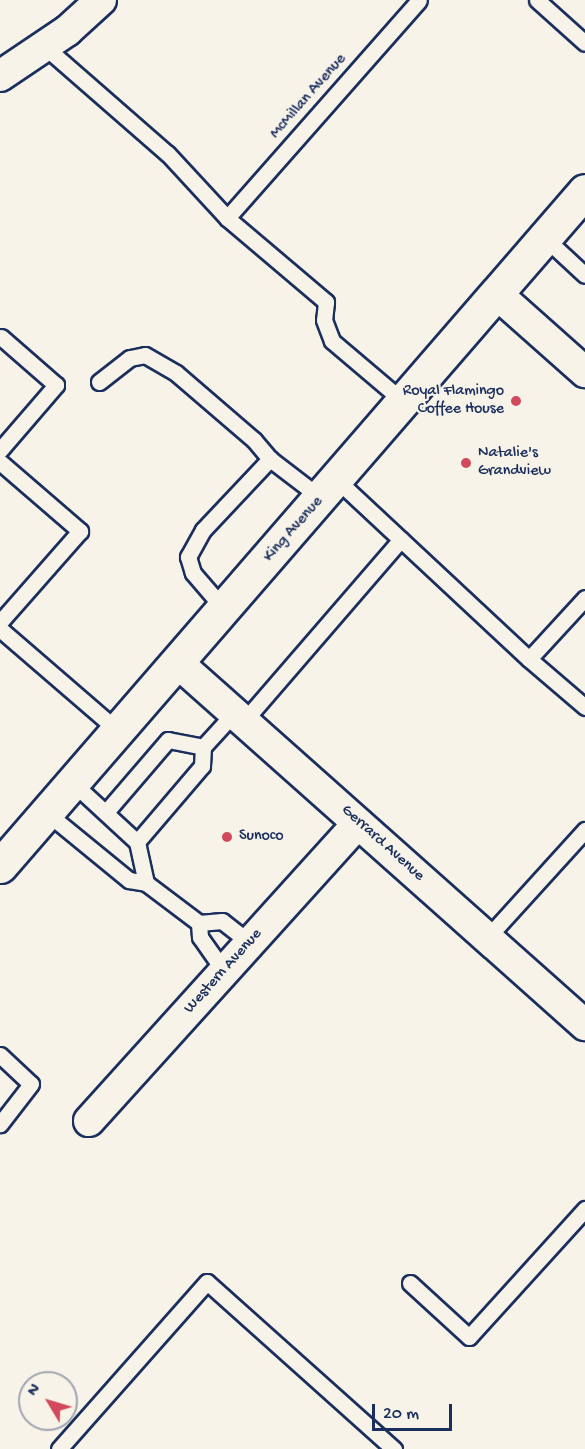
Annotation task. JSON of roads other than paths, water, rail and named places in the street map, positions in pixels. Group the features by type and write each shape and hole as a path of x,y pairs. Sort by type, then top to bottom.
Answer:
{"street":[{"path":"0,76 44,46 101,0"},
{"name":"King Avenue","path":"0,866 585,191"},
{"path":"497,294 585,372"},
{"name":"Gerrard Avenue","path":"178,663 585,1026"},
{"name":"Western Avenue","path":"90,1121 358,823"}],"lane":[{"name":"McMillan Avenue","path":"227,218 419,0"},
{"path":"537,0 585,43"},
{"path":"44,46 168,154 227,218 326,302 324,320 332,341 404,402"},
{"path":"545,238 585,275"},
{"path":"0,450 56,386 1,337"},
{"path":"99,382 130,358 145,355 176,373 254,440 270,459 329,489 401,539 585,708"},
{"path":"224,609 193,573 188,557 203,530 270,459"},
{"path":"0,462 80,531 0,622"},
{"path":"137,842 202,766 203,747 239,717 401,539"},
{"path":"530,659 585,597"},
{"path":"0,629 118,731"},
{"path":"106,812 168,740 203,747"},
{"path":"73,783 137,842 146,883"},
{"path":"47,813 129,880 146,883 200,923 222,921 250,943"},
{"path":"487,938 585,830"},
{"path":"200,923 200,937 224,971"},
{"path":"0,1055 31,1084 0,1124"},
{"path":"410,1283 469,1337 585,1209"},
{"path":"59,1449 207,1282 394,1449"}],"place":[{"name":"Royal Flamingo Coffee House","path":"516,401"},
{"name":"Natalie's Grandview","path":"466,463"},
{"name":"Sunoco","path":"227,837"}]}
